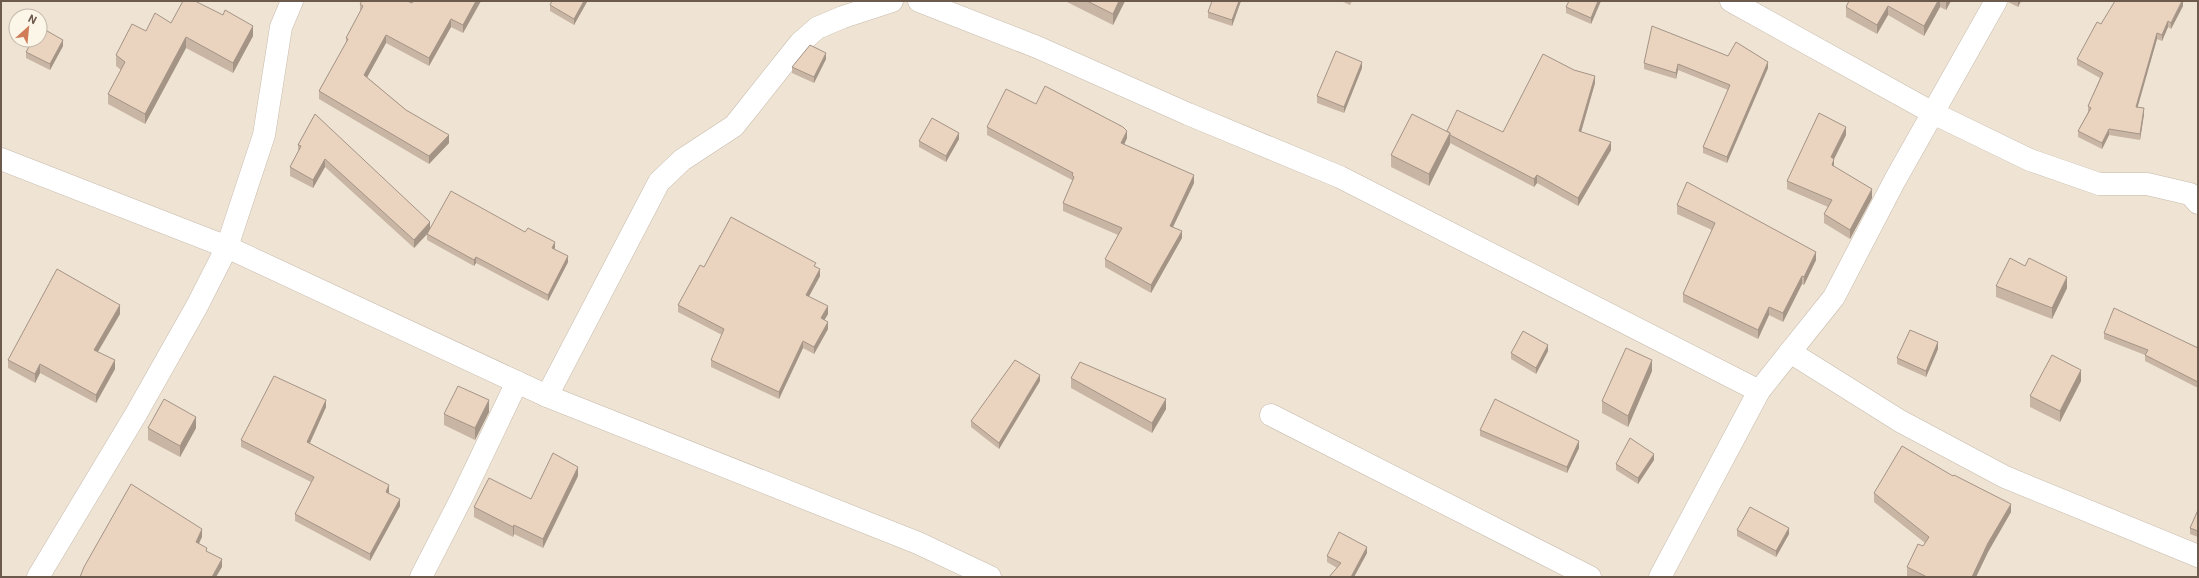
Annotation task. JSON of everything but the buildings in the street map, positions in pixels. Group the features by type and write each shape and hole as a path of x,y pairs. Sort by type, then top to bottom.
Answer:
{"street":[{"path":"38,577 136,414 197,306 227,247 264,135 282,28 292,1"},
{"path":"547,396 659,182 682,160 734,126 800,43 817,28 843,17 892,1"},
{"path":"919,1 1037,47 1188,114 1340,177 1759,391"},
{"path":"1730,1 1933,113 2030,160 2099,184 2147,184 2190,194 2198,203"},
{"path":"1660,577 1759,391 1834,297 1933,113 1996,1"},
{"path":"1,159 227,247 547,396 918,543 990,577"},
{"path":"1790,352 1900,422 2005,477 2198,556"},
{"path":"421,577 462,497 517,382"},
{"path":"1271,415 1590,577"}],"shaded area":[{"path":"1,1 2198,1 2198,577 1,577"}]}
